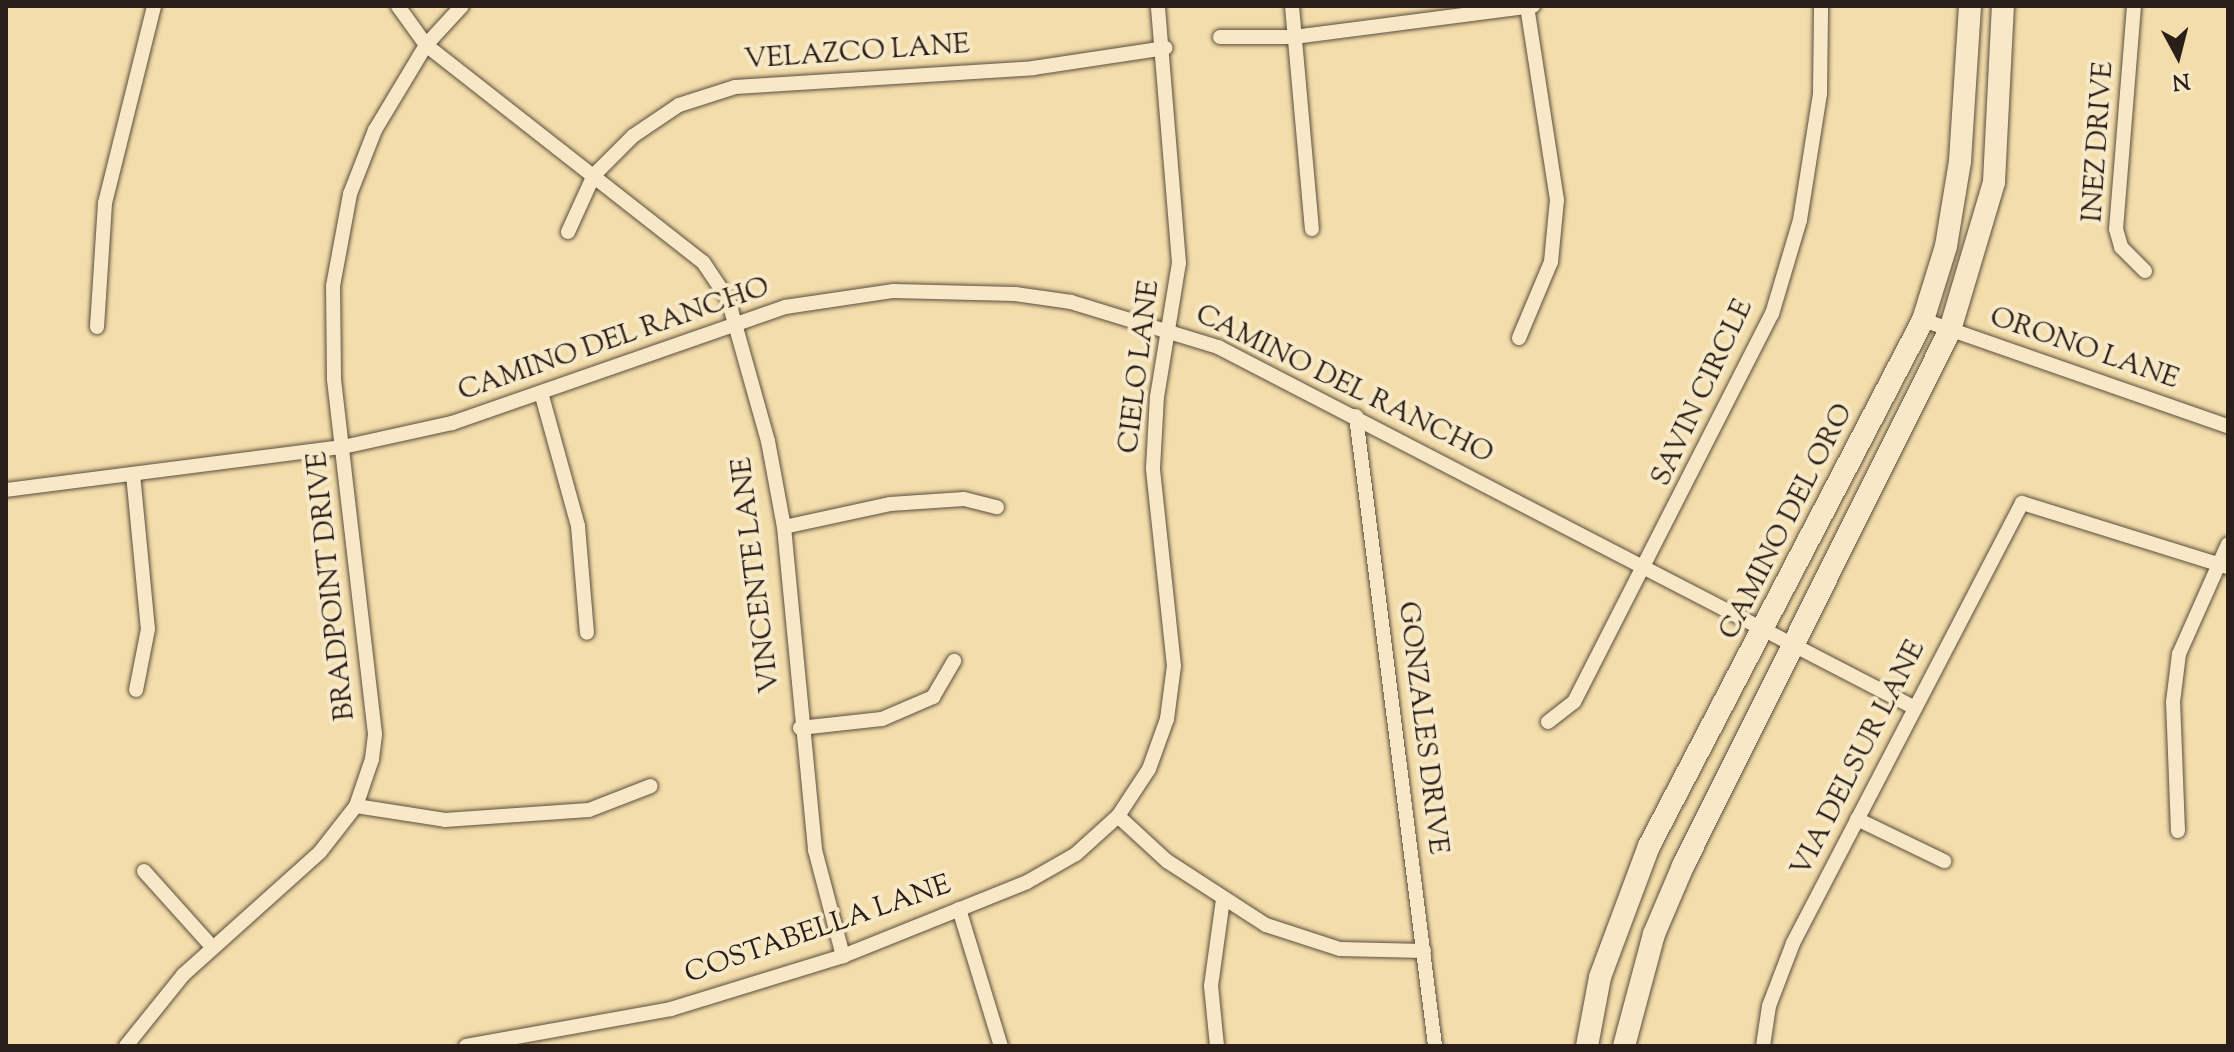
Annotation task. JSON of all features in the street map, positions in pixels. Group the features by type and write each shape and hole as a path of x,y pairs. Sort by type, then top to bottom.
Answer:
{"street":[{"path":"97,327 105,203 154,6"},
{"name":"VINCENTE LANE","path":"398,6 426,45 703,262 737,320 784,527 800,728 815,850 843,956"},
{"name":"BRADPOINT DRIVE","path":"126,1046 213,948 320,852 356,806 375,734 343,447 333,286 350,194 375,130 426,45 462,6"},
{"name":"CIELO LANE","path":"1118,816 1149,769 1167,719 1174,666 1153,468 1168,327 1179,263 1165,48 1158,6"},
{"path":"1292,6 1312,229"},
{"name":"SAVIN CIRCLE","path":"1548,722 1574,702 1751,366 1776,300 1800,220 1820,94 1821,6"},
{"name":"CAMINO DEL ORO","path":"1587,1046 1600,977 1626,900 1923,320 1946,246 1960,161 1970,6"},
{"path":"1624,1046 1634,997 1665,907 1950,330 1994,182 2003,6"},
{"name":"INEZ DRIVE","path":"2134,6 2116,229 2121,247 2145,271"},
{"path":"1220,37 1294,37 1531,7 1557,200 1551,262 1519,338"},
{"name":"VELAZCO LANE","path":"568,232 594,175 633,136 679,105 735,87 1033,68 1165,48"},
{"name":"CAMINO DEL RANCHO","path":"6,490 343,447 542,396 737,320 894,291 1015,294 1168,327 1356,416 1915,708"},
{"name":"ORONO LANE","path":"1923,320 2228,426"},
{"path":"542,396 578,526 587,633"},
{"name":"GONZALES DRIVE","path":"1356,416 1435,1046"},
{"path":"133,474 148,629 136,690"},
{"path":"784,527 890,504 964,499 997,507"},
{"name":"VIA DELSUR LANE","path":"1763,1046 1769,1006 1793,943 2022,503 2223,565"},
{"path":"2178,831 2173,702 2179,654 2223,565 2228,544"},
{"path":"800,728 882,719 933,697 954,661"},
{"path":"356,806 445,820 589,810 651,786"},
{"path":"1118,816 1223,900 1266,925 1327,946 1379,953 1424,951"},
{"name":"COSTABELLA LANE","path":"466,1046 671,1009 843,956 959,909 1076,854 1118,816"},
{"path":"1857,819 1944,861"},
{"path":"144,871 213,948"},
{"path":"1217,1046 1211,986 1223,900"},
{"path":"959,909 1001,1046"}]}
